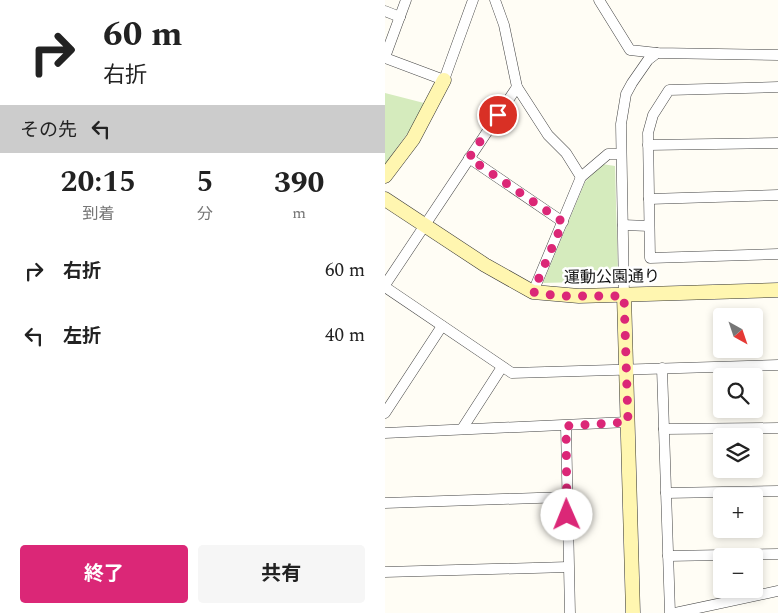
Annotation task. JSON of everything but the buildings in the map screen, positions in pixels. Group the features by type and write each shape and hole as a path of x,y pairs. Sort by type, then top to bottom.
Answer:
{"street":[{"path":"406,0 385,57 444,80"},
{"path":"385,176 413,139 444,80 473,0"},
{"path":"495,0 504,25 517,86 549,135 566,153 581,177"},
{"path":"599,0 631,50 657,53 778,55"},
{"path":"385,12 400,17"},
{"path":"633,613 620,154 621,124 626,94 640,71 657,53"},
{"path":"517,86 385,286 512,373 778,364"},
{"path":"778,87 669,90 653,115 648,133 650,258 778,254"},
{"path":"648,145 778,143"},
{"path":"533,292 581,177 608,154 620,154"},
{"path":"469,158 563,222"},
{"path":"649,199 778,195"},
{"name":"運動公園通り","path":"385,199 485,265 533,292 558,296 624,296 778,290"},
{"path":"623,225 649,226"},
{"path":"385,414 442,326"},
{"path":"462,429 502,367"},
{"path":"662,368 670,613"},
{"path":"385,433 628,422"},
{"path":"566,426 566,497 570,613"},
{"path":"664,430 778,428"},
{"path":"666,493 778,491"},
{"path":"385,503 566,497"},
{"path":"668,556 778,554"},
{"path":"385,572 568,567"},
{"path":"675,613 778,591"}],"green space":[{"path":"385,93 424,103 410,130 385,164"},
{"path":"602,164 615,166 618,275 613,281 543,283 585,182"}],"route":[{"path":"498,115 469,158 563,222 533,292 558,296 624,296 628,422 566,426 567,515"}]}
